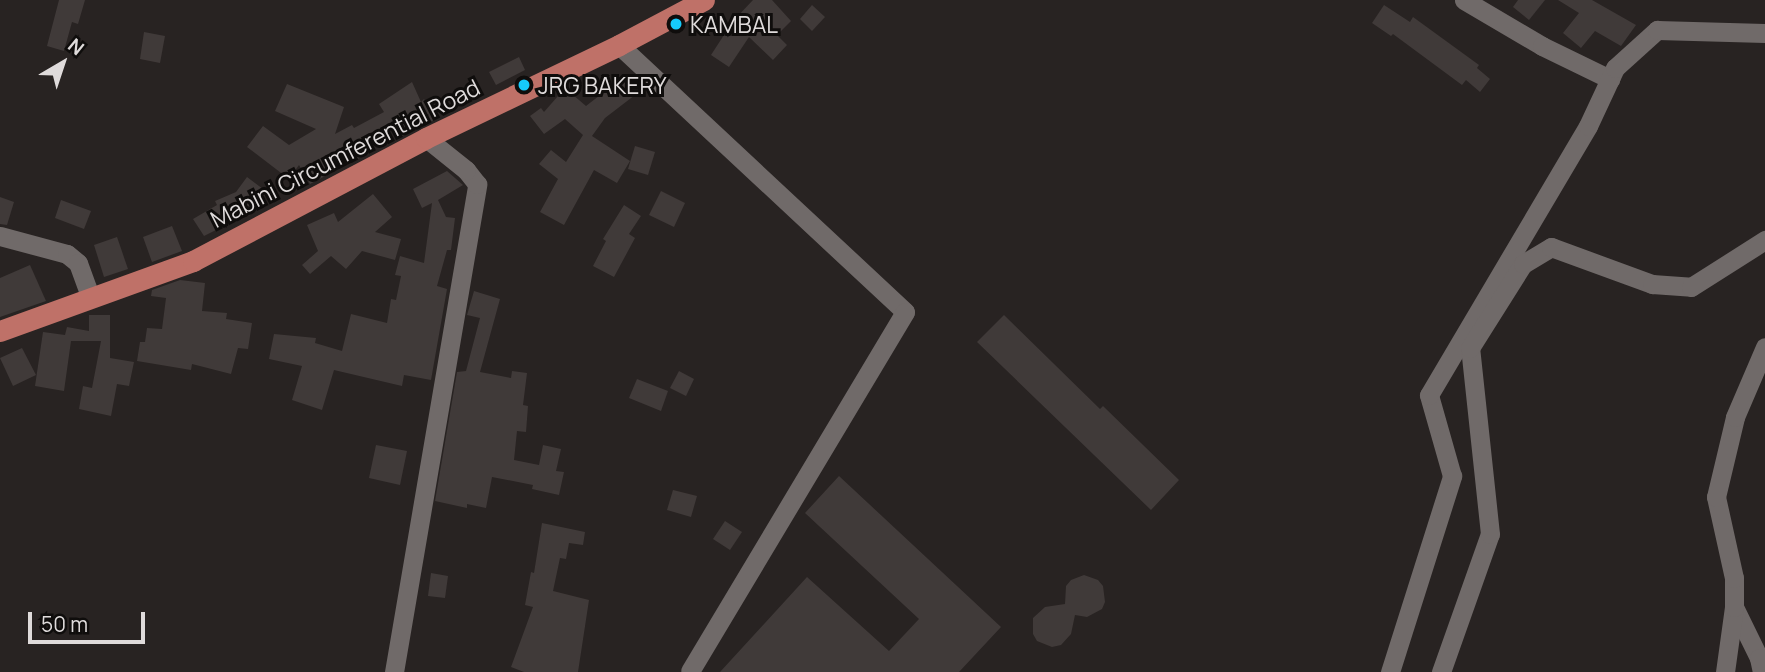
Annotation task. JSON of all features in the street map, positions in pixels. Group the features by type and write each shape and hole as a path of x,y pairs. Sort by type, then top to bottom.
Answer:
{"main road":[{"name":"Mabini Circumferential Road","path":"0,331 193,261 426,138 619,45 704,0"}],"street":[{"path":"1464,0 1542,46 1610,79"},
{"path":"1390,672 1452,476 1429,395 1588,126 1615,68 1657,30 1765,33"},
{"path":"619,45 905,312 690,671"},
{"path":"394,672 477,184 466,170 426,138"},
{"path":"0,236 67,254 78,263 91,298"},
{"path":"1441,672 1490,534 1470,348 1523,264 1551,247 1651,284 1691,288 1765,240"},
{"path":"1725,672 1734,607 1734,578 1716,497 1735,417 1765,347"},
{"path":"1734,607 1759,658 1762,672"}],"building":[{"path":"59,0 85,0 78,24 72,22 64,51 47,46"},
{"path":"753,0 772,0 791,21 777,35 787,45 773,60 749,37 729,67 711,55 733,21"},
{"path":"1518,0 1545,0 1529,20 1513,7"},
{"path":"1558,0 1592,0 1636,25 1621,46 1595,31 1581,48 1563,33 1579,13"},
{"path":"812,5 825,17 812,31 800,19"},
{"path":"1384,5 1410,22 1413,17 1479,65 1477,68 1490,79 1480,92 1466,80 1462,85 1393,34 1391,36 1372,23"},
{"path":"144,32 165,36 160,63 140,59"},
{"path":"519,57 525,70 496,85 489,72"},
{"path":"622,78 635,95 605,118 592,136 630,161 617,183 594,170 564,225 540,212 558,179 539,164 551,150 566,162 583,135 565,119 544,134 530,116 541,108 544,112 565,88 586,106"},
{"path":"412,82 421,102 424,99 436,119 397,139 391,129 362,145 367,154 310,184 299,165 289,179 247,147 263,126 289,145 316,129 275,111 287,84 344,107 335,134 352,125 354,128 384,112 379,104"},
{"path":"635,146 655,152 648,175 628,169"},
{"path":"447,171 463,185 438,200 446,217 455,218 451,250 447,250 437,286 447,289 431,380 404,375 402,386 334,370 322,410 292,400 302,366 269,359 274,334 316,338 315,343 342,351 351,314 387,323 391,299 396,300 401,276 395,275 400,256 424,263 432,203 422,208 413,189"},
{"path":"247,177 267,192 249,216 246,215 204,236 193,219 217,205 215,201 236,192"},
{"path":"661,191 685,203 674,227 649,215"},
{"path":"373,194 392,217 375,232 401,239 395,260 362,251 346,269 331,256 310,274 302,265 318,251 307,225 334,213 338,222"},
{"path":"0,197 14,202 7,225 0,224"},
{"path":"61,200 91,211 84,229 55,218"},
{"path":"624,205 641,216 629,234 635,238 614,277 593,266 606,241 603,239"},
{"path":"172,226 182,251 152,262 143,237"},
{"path":"117,237 128,269 104,277 94,245"},
{"path":"30,265 46,301 0,317 0,278"},
{"path":"180,280 205,283 202,311 227,313 226,319 252,323 248,349 238,348 231,374 192,364 191,370 137,361 140,342 145,342 147,328 162,329 166,298 151,296 152,290"},
{"path":"474,291 500,299 480,372 511,378 512,371 527,373 523,405 528,406 526,432 517,431 514,460 539,465 543,445 561,449 556,471 564,472 559,495 532,489 533,485 492,477 486,508 467,504 467,508 435,501 457,372 466,371 480,318 467,315"},
{"path":"89,315 110,315 110,358 134,362 129,386 117,384 111,416 79,409 83,386 92,388 101,341 71,341 64,391 35,386 43,332 65,335 67,327 89,331"},
{"path":"1004,315 1100,409 1103,406 1179,480 1151,510 977,342"},
{"path":"22,348 36,375 13,386 0,358"},
{"path":"679,371 694,379 686,396 670,388"},
{"path":"637,379 668,391 661,411 629,398"},
{"path":"376,445 407,451 400,485 369,478"},
{"path":"839,476 1001,627 959,672 720,672 807,577 889,651 919,619 805,513"},
{"path":"673,490 697,496 691,517 667,510"},
{"path":"725,521 742,532 730,550 713,539"},
{"path":"542,523 585,532 583,545 569,543 566,559 560,558 553,591 589,600 578,672 524,672 511,667 533,607 525,605 531,572 534,573"},
{"path":"431,573 448,576 445,598 428,596"},
{"path":"1084,575 1098,580 1103,586 1105,602 1102,609 1087,617 1075,615 1071,634 1061,645 1052,647 1037,641 1033,634 1033,618 1045,607 1065,604 1066,586 1071,580"}],"place":[{"name":"KAMBAL","path":"676,24"},
{"name":"JRG BAKERY","path":"524,85"}]}
